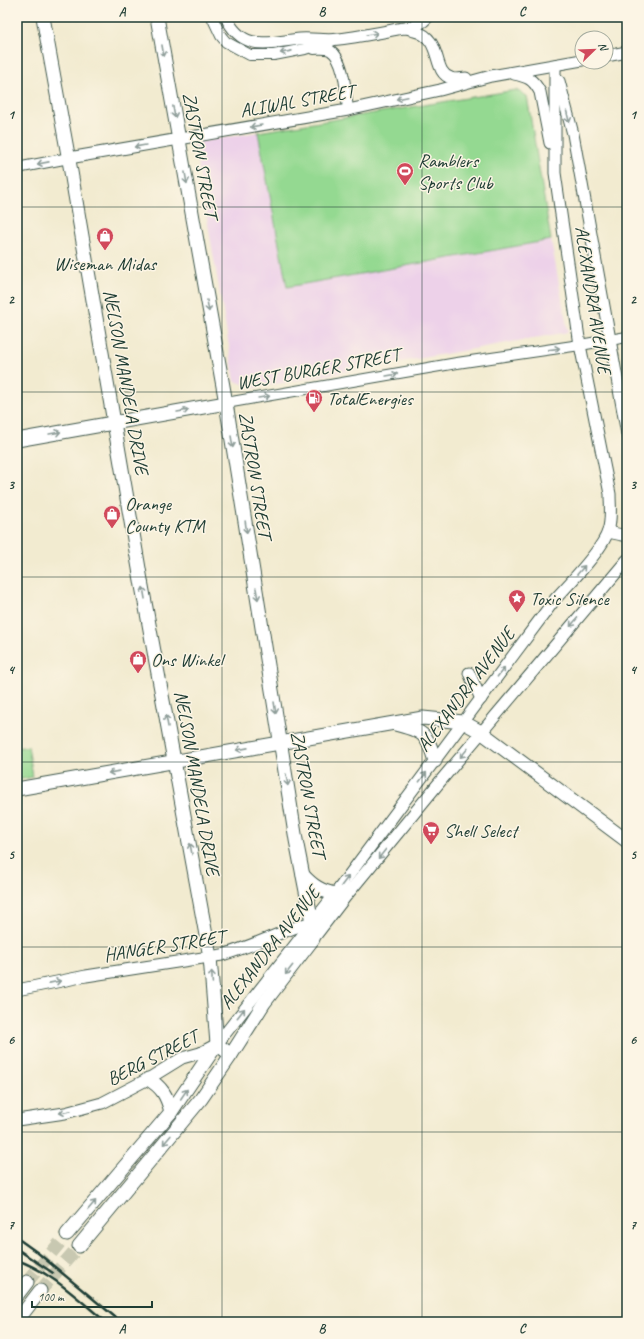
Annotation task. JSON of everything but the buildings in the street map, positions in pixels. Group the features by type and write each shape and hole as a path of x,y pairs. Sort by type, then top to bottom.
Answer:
{"main road":[{"name":"NELSON MANDELA DRIVE","path":"43,17 115,422 141,581 210,957 217,1044"},
{"name":"ZASTRON STREET","path":"157,17 226,403 280,742 312,922 313,939"},
{"path":"226,17 233,29 242,37 253,42 268,44 301,39 338,39 406,28 417,25 428,17"},
{"path":"406,28 421,32 430,40 440,68 452,79 491,76"},
{"path":"614,54 627,52"},
{"name":"ALIWAL STREET","path":"68,158 348,110 440,90 491,76 574,61"},
{"name":"ALEXANDRA AVENUE","path":"67,1234 171,1112 217,1044 335,894 556,598 595,553 608,532 610,517 610,494 580,345 555,173 555,65"},
{"name":"ALEXANDRA AVENUE","path":"555,65 573,134 627,434"},
{"path":"510,73 528,78 540,92 555,173"},
{"name":"WEST BURGER STREET","path":"17,440 226,403"},
{"path":"608,532 627,536"},
{"name":"ALEXANDRA AVENUE","path":"79,1246 201,1099 264,1003 346,896 481,732 627,560"},
{"path":"469,673 481,699"},
{"path":"17,789 423,718 463,722 481,732 627,841"},
{"path":"392,723 415,730 425,736 435,760"},
{"path":"303,875 314,886 324,892 335,894"},
{"name":"HANGER STREET","path":"17,990 86,976 222,955 242,950 296,926 312,922"},
{"path":"217,1044 231,1055"},
{"name":"BERG STREET","path":"17,1120 65,1113 102,1103 148,1079 182,1058 200,1053 217,1044"},
{"path":"148,1079 165,1094 171,1112"},
{"path":"17,1295 27,1282"},
{"path":"17,1321 40,1291"}],"street":[{"path":"212,17 221,36 226,42 250,55 274,55 305,49 338,39"},
{"path":"305,49 322,48 331,51 335,55 342,66 348,110"},
{"name":"ALIWAL STREET","path":"17,168 68,158"},
{"name":"WEST BURGER STREET","path":"226,403 458,363 627,337"}],"shaded area":[{"path":"258,132 287,287 551,240 568,332 254,388 235,381 194,143"}],"green space":[{"name":"Ramblers Sports Club","path":"516,90 527,96 551,240 287,287 258,132"},
{"path":"28,746 33,777 17,780 17,748"}],"tunnel":[{"path":"27,1282 67,1234"},
{"path":"40,1291 79,1246"}],"railway":[{"path":"17,1238 38,1253 121,1322"},
{"path":"17,1249 53,1273"},
{"path":"17,1260 53,1279 106,1322"}],"place":[{"name":"Ramblers Sports Club","path":"405,186"},
{"name":"Wiseman Midas","path":"105,251"},
{"name":"TotalEnergies","path":"314,413"},
{"name":"Orange County KTM","path":"112,529"},
{"name":"Toxic Silence","path":"517,613"},
{"name":"Ons Winkel","path":"138,674"},
{"name":"Shell Select","path":"431,845"}]}
